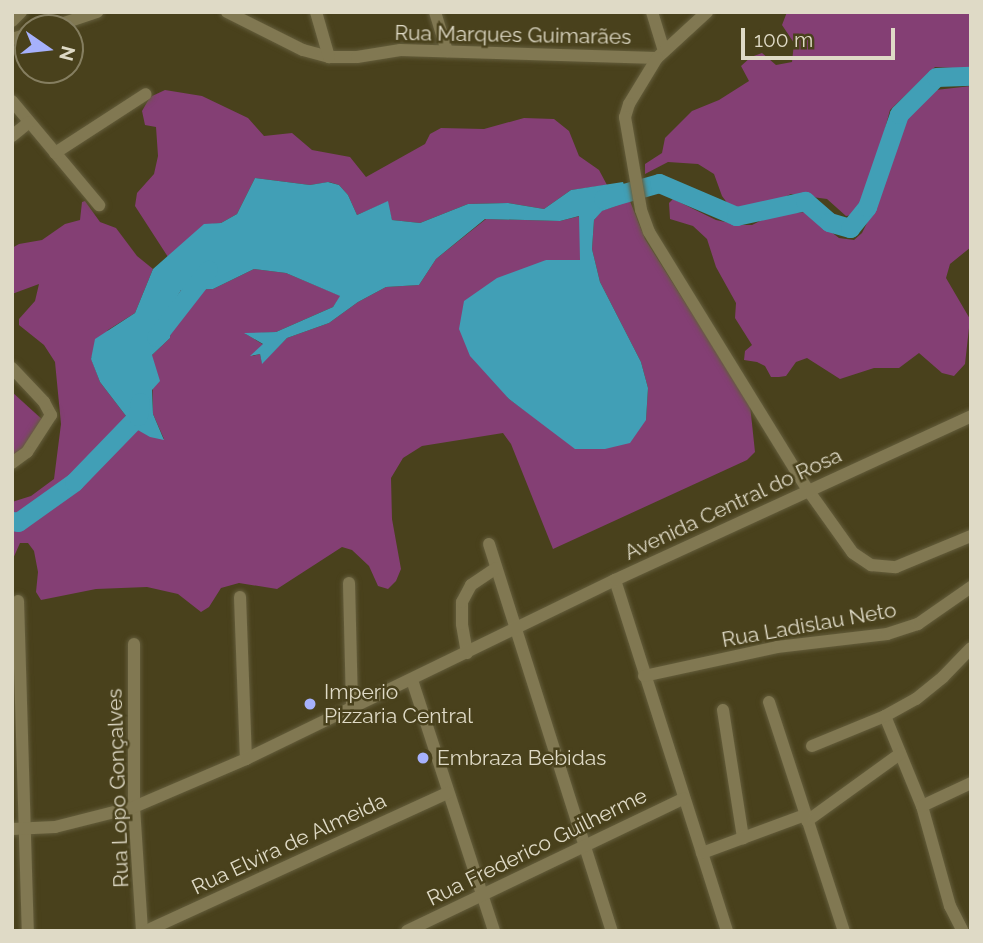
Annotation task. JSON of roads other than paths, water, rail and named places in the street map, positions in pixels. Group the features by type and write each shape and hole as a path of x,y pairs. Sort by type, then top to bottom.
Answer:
{"street":[{"path":"12,21 21,12"},
{"name":"Rua Marques Guimarães","path":"227,12 303,50 328,57 357,57 400,50 660,54"},
{"path":"316,12 328,57"},
{"path":"435,12 447,51"},
{"path":"652,12 660,54"},
{"path":"660,54 707,12"},
{"name":"Rua Marques Guimarães","path":"660,54 629,104 625,117 643,218 808,490"},
{"path":"55,153 146,94"},
{"path":"12,101 99,205"},
{"path":"12,136 29,122"},
{"path":"12,368 44,402 51,415 27,452 12,463"},
{"name":"Avenida Central do Rosa","path":"12,829 26,830 86,822 134,807 246,759 615,580 971,416"},
{"name":"Rua Ladislau Neto","path":"808,490 853,553 872,565 896,567 971,536"},
{"path":"489,544 514,631 612,931"},
{"path":"467,653 461,624 462,602 471,585 496,568"},
{"path":"615,580 727,931"},
{"path":"348,583 352,709"},
{"name":"Rua Ladislau Neto","path":"644,676 777,647 887,634 918,624 971,587"},
{"path":"240,597 246,759"},
{"path":"18,601 28,931"},
{"name":"Rua Lopo Gonçalves","path":"134,644 134,807 144,931"},
{"path":"812,746 885,716 916,699 943,677 971,648"},
{"path":"412,680 494,931"},
{"path":"769,702 844,931"},
{"path":"723,710 743,838"},
{"path":"885,716 922,806 950,905 963,931"},
{"path":"702,853 806,818 900,754"},
{"path":"922,806 971,783"},
{"name":"Rua Elvira de Almeida","path":"144,931 448,793"},
{"name":"Rua Frederico Guilherme","path":"407,931 684,798"}],"water":[{"path":"255,178 310,185 328,182 339,185 348,195 357,215 388,201 392,220 420,223 468,204 508,203 544,209 571,190 623,182 630,201 602,211 594,220 592,249 600,282 641,362 648,388 646,420 630,443 605,449 575,449 509,399 470,356 459,329 464,301 497,278 546,260 580,260 579,216 560,221 485,219 436,259 419,285 386,287 358,302 329,323 287,338 262,364 260,354 250,356 263,344 244,333 276,332 333,307 340,296 286,273 254,269 213,289 181,290 172,305 170,338 152,355 160,381 152,390 153,414 164,440 150,437 136,429 100,382 91,359 95,339 135,313 153,269 204,224 221,223 237,214"}],"waterway":[{"path":"603,199 659,183 736,216 805,201 829,222 850,228 867,207 899,114 936,77 971,76"},
{"path":"156,337 208,270"},
{"path":"12,521 18,522 74,482 138,416 140,402"}],"place":[{"name":"Imperio Pizzaria Central","path":"310,704"},
{"name":"Embraza Bebidas","path":"423,758"}]}
